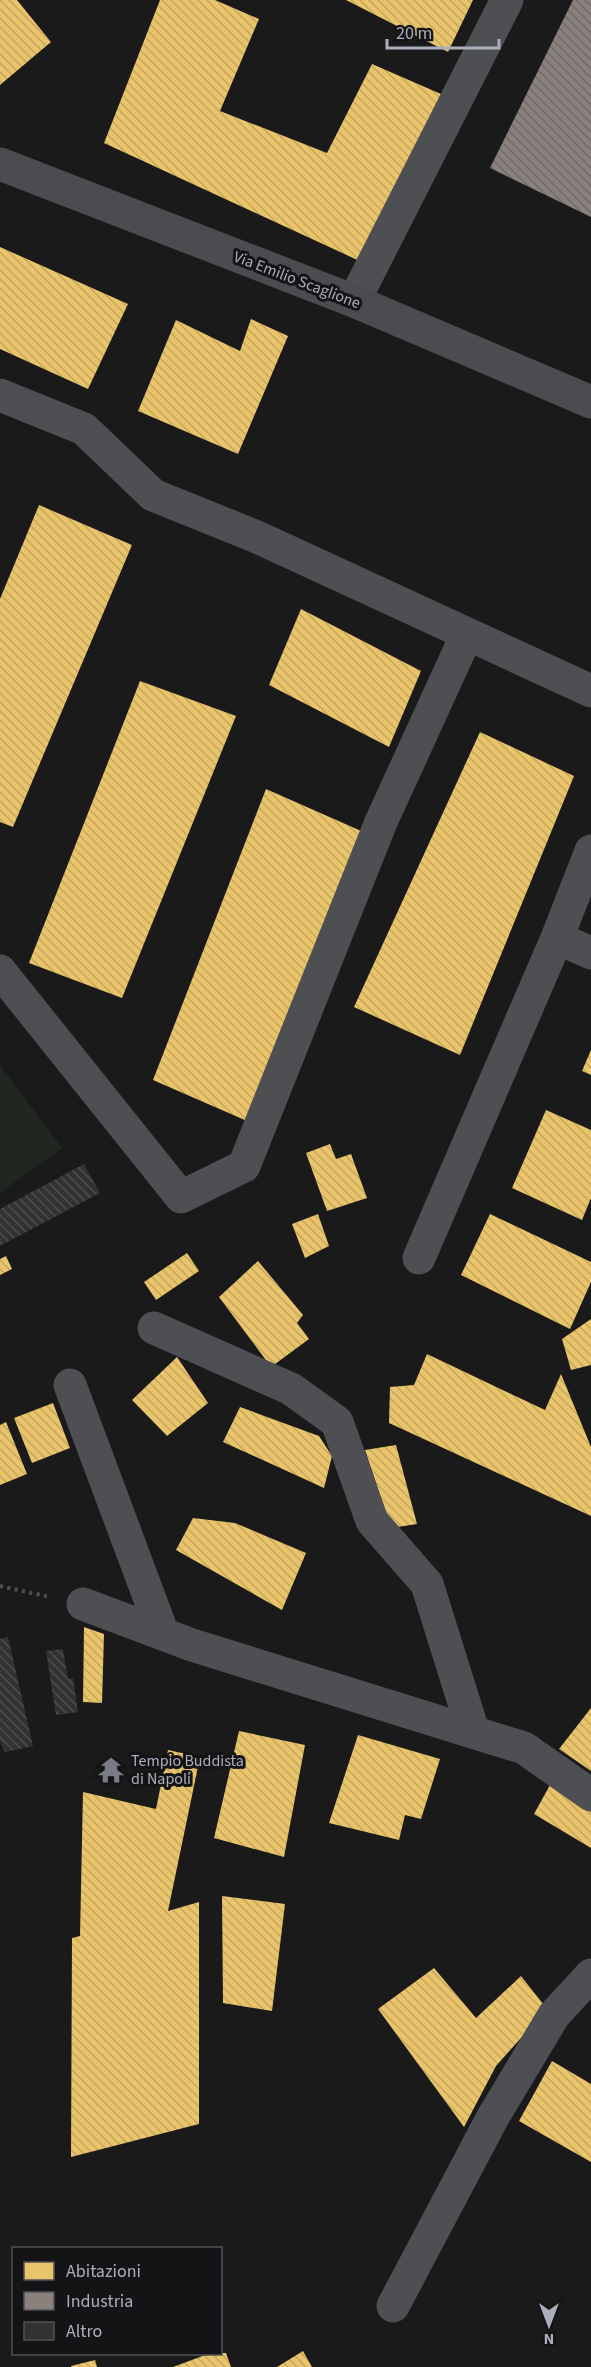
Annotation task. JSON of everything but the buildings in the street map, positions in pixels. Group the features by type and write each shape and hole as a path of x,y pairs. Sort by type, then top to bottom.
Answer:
{"main road":[{"name":"Via Emilio Scaglione","path":"0,164 354,301 591,402"}],"street":[{"path":"354,301 507,0"},
{"path":"0,395 84,429 153,495 257,537 591,691"},
{"path":"0,971 181,1197 244,1166 381,822 467,634"},
{"path":"419,1258 557,938 591,851"},
{"path":"557,938 591,953"},
{"path":"154,1328 291,1389 337,1422 372,1521 427,1584 473,1731"},
{"path":"70,1385 163,1634"},
{"path":"83,1604 163,1634 372,1703 473,1731 524,1748 591,1795"},
{"path":"393,2306 493,2117 554,2015 591,1975"}],"path":[{"path":"0,1586 83,1604"}],"shaded area":[{"path":"0,1065 62,1148 0,1193"}],"place":[{"name":"Tempio Buddista di Napoli","path":"111,1770"}]}
